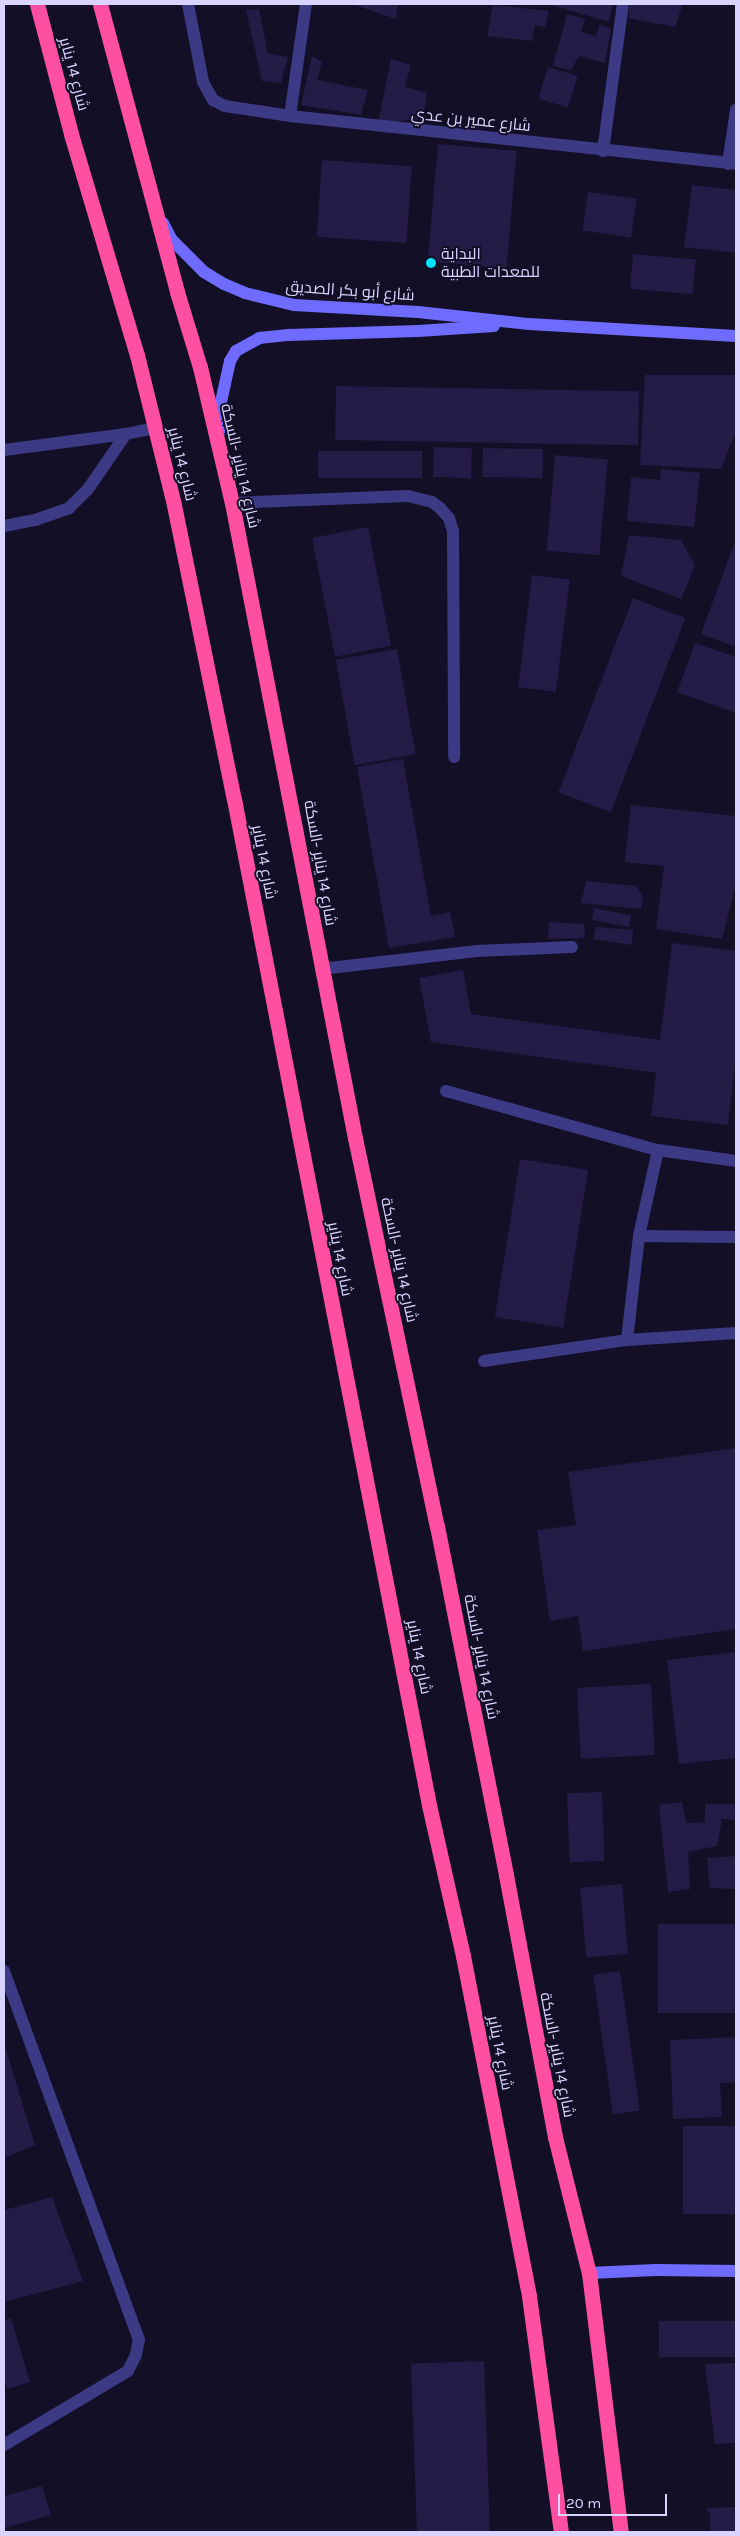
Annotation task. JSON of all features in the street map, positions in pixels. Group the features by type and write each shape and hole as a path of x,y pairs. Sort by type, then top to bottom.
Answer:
{"highway":[{"name":"شارع 14 يناير","path":"37,4 72,134 137,355 174,504 234,799 429,1805 473,2004 529,2296 561,2532"},
{"name":"شارع 14 يناير -السكة","path":"100,4 200,367 232,504 321,969 437,1526 555,2138 589,2273 621,2532"}],"street":[{"name":"شارع عمير بن عدي","path":"188,4 204,82 213,100 225,106 290,116 732,164"},
{"path":"290,116 306,4"},
{"path":"603,151 623,4"},
{"path":"732,164 736,110"},
{"name":"شارع أبو بكر الصديق","path":"153,200 171,239 204,272 224,284 245,292 294,305 418,312 529,324 736,336"},
{"name":"شارع أبو بكر الصديق","path":"218,444 220,402 230,361 236,351 246,343 259,338 289,335 418,331 529,324"},
{"path":"4,450 126,434 155,428"},
{"path":"4,526 35,520 69,508 88,489 126,434"},
{"path":"232,504 408,496 432,502 449,518 454,531 454,757"},
{"path":"321,969 468,952 572,948"},
{"path":"446,1091 658,1150 736,1161"},
{"path":"628,1340 639,1236 658,1150"},
{"path":"639,1236 736,1237"},
{"path":"484,1361 628,1340 736,1333"},
{"path":"4,1971 139,2339 136,2355 128,2371 4,2445"},
{"path":"589,2273 656,2270 736,2271"}],"building":[{"path":"352,4 398,4 396,19"},
{"path":"548,4 613,4 609,22"},
{"path":"630,4 683,4 675,27 628,18"},
{"path":"493,5 549,11 545,27 535,25 532,41 487,36"},
{"path":"259,9 268,54 288,57 281,83 262,81 246,10"},
{"path":"567,14 585,19 581,32 596,36 599,25 611,28 605,63 579,56 571,70 553,66"},
{"path":"312,56 322,62 317,80 368,90 361,115 301,105"},
{"path":"391,59 411,65 405,87 427,93 423,119 378,123"},
{"path":"548,67 578,76 568,108 538,99"},
{"path":"438,144 517,151 506,268 428,262"},
{"path":"322,160 412,166 406,243 317,237"},
{"path":"692,185 736,190 736,253 684,247"},
{"path":"588,192 637,199 631,237 583,231"},
{"path":"633,254 696,259 693,294 630,289"},
{"path":"645,375 736,375 736,431 721,469 640,465"},
{"path":"336,386 639,391 638,445 335,440"},
{"path":"434,447 472,448 471,478 433,477"},
{"path":"483,448 543,449 542,478 482,477"},
{"path":"318,451 422,451 422,478 318,478"},
{"path":"555,455 608,460 599,555 547,551"},
{"path":"661,469 700,473 694,527 627,521 631,477 660,480"},
{"path":"368,527 391,646 335,657 312,538"},
{"path":"629,535 681,540 695,565 681,599 621,576"},
{"path":"734,544 736,545 736,647 701,634"},
{"path":"532,575 570,580 556,692 518,687"},
{"path":"633,598 685,618 611,812 558,792"},
{"path":"695,643 736,657 736,713 677,692"},
{"path":"397,649 416,754 355,765 336,660"},
{"path":"403,759 431,916 450,912 455,937 389,948 357,767"},
{"path":"631,805 736,816 736,884 722,939 656,929 664,866 625,862"},
{"path":"586,881 636,886 643,897 641,909 581,903"},
{"path":"594,908 631,915 629,927 592,920"},
{"path":"549,922 584,924 585,938 548,939"},
{"path":"596,927 633,930 632,945 593,939"},
{"path":"672,943 736,951 736,1055 728,1125 651,1116 656,1073 431,1042 419,978 463,970 471,1014 660,1040"},
{"path":"520,1159 588,1170 563,1328 495,1317"},
{"path":"736,1448 736,1629 583,1651 578,1616 550,1621 537,1530 576,1525 568,1472"},
{"path":"736,1652 736,1758 679,1764 667,1660"},
{"path":"651,1684 655,1755 581,1759 577,1688"},
{"path":"602,1792 604,1861 569,1862 567,1793"},
{"path":"682,1802 686,1823 705,1822 705,1804 736,1804 736,1820 722,1819 717,1846 688,1852 690,1889 668,1892 659,1805"},
{"path":"736,1856 736,1889 710,1888 707,1858"},
{"path":"622,1884 628,1954 586,1957 580,1888"},
{"path":"658,1924 736,1924 736,2013 658,2013"},
{"path":"620,1971 640,2111 613,2114 593,1975"},
{"path":"736,2037 736,2082 720,2083 722,2117 673,2119 670,2040"},
{"path":"4,2043 35,2145 4,2158"},
{"path":"683,2126 736,2126 736,2214 683,2214"},
{"path":"52,2197 83,2281 4,2302 4,2210"},
{"path":"11,2318 30,2382 7,2389 4,2378 4,2320"},
{"path":"659,2321 736,2321 736,2357 659,2357"},
{"path":"484,2361 490,2532 417,2532 411,2364"},
{"path":"736,2363 736,2443 715,2444 705,2364"},
{"path":"42,2486 51,2515 4,2528 4,2496"},
{"path":"736,2507 736,2532 710,2532 710,2514 705,2508"}],"place":[{"name":"البداية للمعدات الطبية","path":"431,263"}]}
